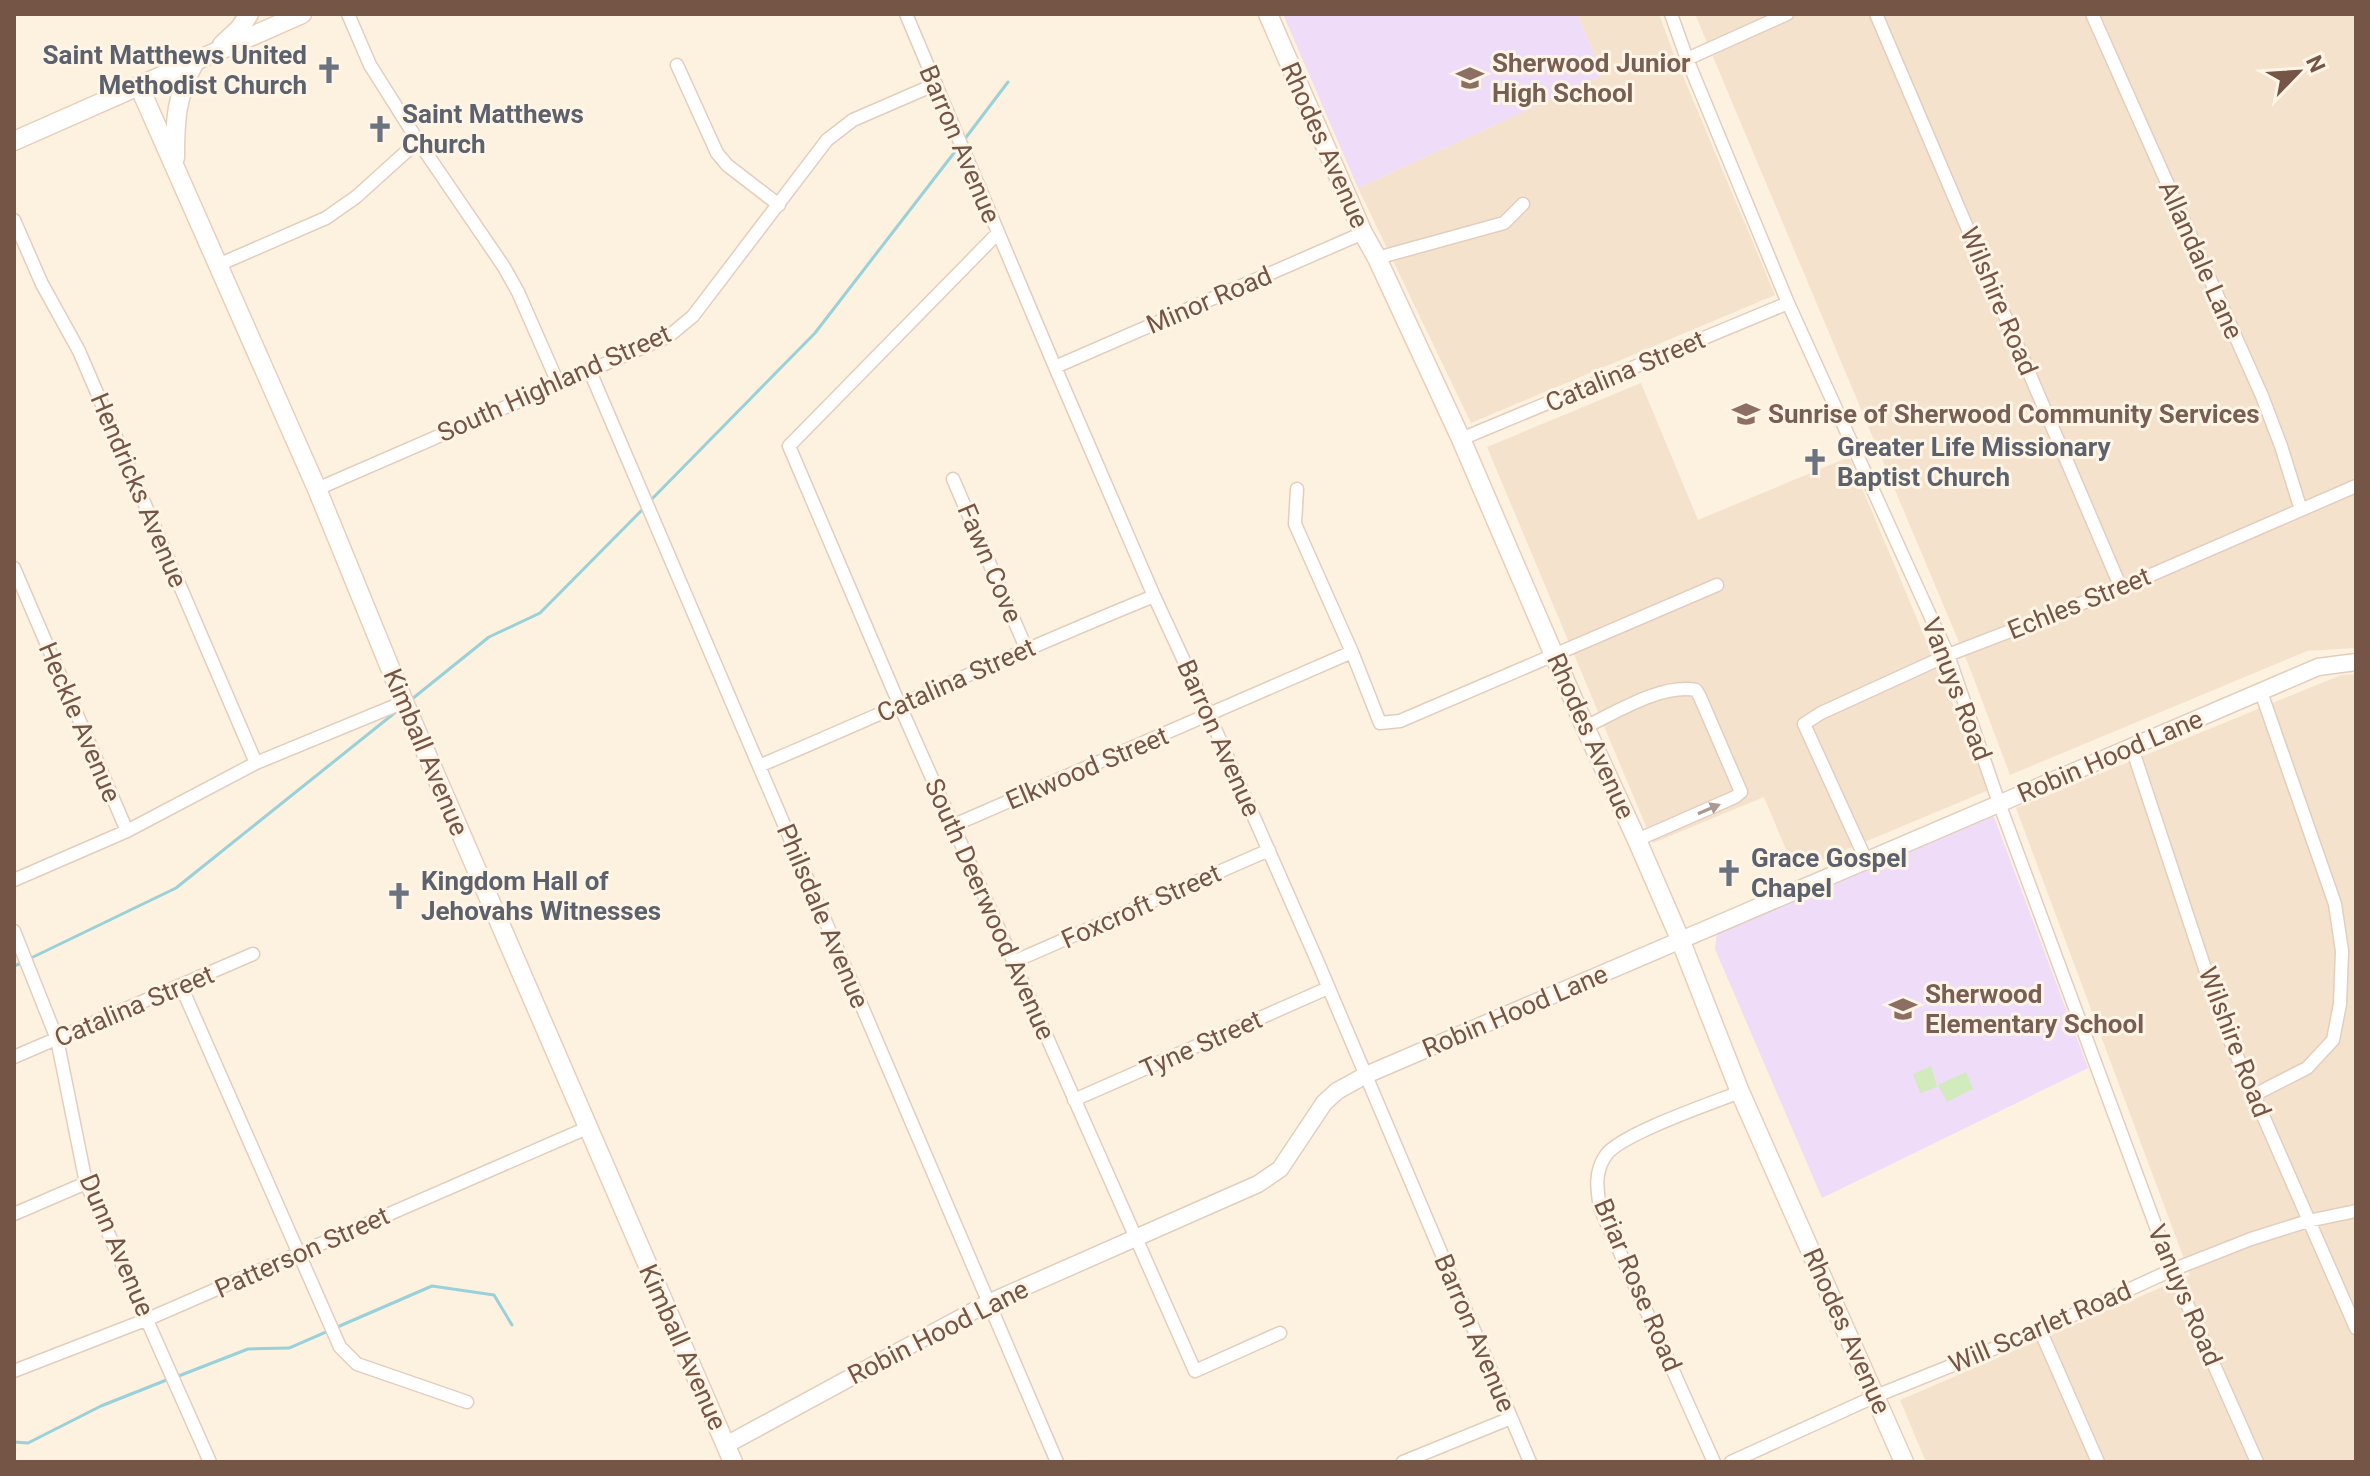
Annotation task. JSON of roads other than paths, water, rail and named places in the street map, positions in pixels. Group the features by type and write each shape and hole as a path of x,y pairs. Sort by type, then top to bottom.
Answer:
{"main road":[{"path":"175,165 176,109 185,79 205,57 240,28 249,14"},
{"path":"14,141 302,14"},
{"name":"Rhodes Avenue","path":"1268,14 1363,233 1461,439 1680,939 1740,1092 1904,1462"},
{"name":"Kimball Avenue","path":"139,86 317,489 404,702 730,1454"}],"street":[{"path":"348,14 370,65 504,267 558,383"},
{"name":"Barron Avenue","path":"906,14 1055,367 1269,850 1530,1462"},
{"name":"Vanuys Road","path":"1671,14 1788,303 1948,655 1999,803 2172,1270 2257,1462"},
{"path":"1687,59 1787,14"},
{"name":"Wilshire Road","path":"1876,14 2121,588"},
{"name":"Allandale Lane","path":"2092,14 2262,396 2301,510"},
{"path":"677,65 717,153 727,165 779,205"},
{"name":"South Highland Street","path":"317,489 669,336 693,316 827,140 853,120 936,84"},
{"path":"218,265 326,218 356,197 418,141"},
{"path":"1377,258 1504,223 1523,204"},
{"name":"Hendricks Avenue","path":"14,220 42,284 79,351 256,763"},
{"name":"South Deerwood Avenue","path":"998,233 789,446 900,706 1195,1371 1280,1333"},
{"name":"Minor Road","path":"1055,367 1363,233"},
{"name":"Catalina Street","path":"1461,439 1788,303"},
{"name":"Philsdale Avenue","path":"589,369 1057,1462"},
{"name":"Fawn Cove","path":"953,479 1026,648"},
{"name":"Echles Street","path":"1866,860 1804,724 1821,713 1948,655 2121,588 2356,486"},
{"path":"1297,489 1295,524 1380,723 1400,721 1717,585"},
{"name":"Heckle Avenue","path":"14,568 127,831"},
{"name":"Catalina Street","path":"759,766 1026,648 1154,596"},
{"name":"Elkwood Street","path":"954,825 1352,652"},
{"name":"Robin Hood Lane","path":"730,1454 988,1303 1258,1184 1280,1169 1324,1103 1337,1091 1366,1075 2318,667 2356,662"},
{"path":"1585,727 1649,697 1688,689 1698,692 1741,792 1637,840"},
{"path":"2254,1095 2307,1068 2333,1040 2340,1004 2342,951 2335,904 2261,692"},
{"path":"14,880 127,831 256,763 404,702"},
{"name":"Wilshire Road","path":"2132,748 2225,1029 2356,1328"},
{"name":"Foxcroft Street","path":"1013,962 1269,850"},
{"name":"Dunn Avenue","path":"14,931 57,1039 86,1183 210,1462"},
{"name":"Catalina Street","path":"14,1057 253,954"},
{"path":"181,986 340,1347 357,1364 467,1402"},
{"name":"Tyne Street","path":"1074,1100 1328,988"},
{"name":"Briar Rose Road","path":"1714,1462 1600,1208 1596,1180 1607,1153 1634,1134 1740,1092"},
{"name":"Patterson Street","path":"14,1371 148,1319 587,1128"},
{"path":"14,1214 86,1183"},
{"name":"Will Scarlet Road","path":"1731,1462 1876,1396 2040,1330 2172,1270 2251,1239 2308,1221 2356,1211"},
{"path":"2040,1330 2098,1462"},
{"path":"1403,1462 1511,1418"}],"waterway":[{"path":"964,140 1008,82"},
{"path":"650,501 815,333 957,149"},
{"path":"412,699 489,637 540,613 645,507"},
{"path":"31,958 176,888 397,711"},
{"path":"14,966 24,962"},
{"path":"335,1328 432,1286 494,1295 512,1325"},
{"path":"176,1377 248,1349 289,1348 328,1331"},
{"path":"14,1442 28,1443 101,1406 169,1379"}],"place":[{"name":"Saint Matthews United Methodist Church","path":"329,70"},
{"name":"Sherwood Junior High School","path":"1470,78"},
{"name":"Saint Matthews Church","path":"380,129"},
{"name":"Sunrise of Sherwood Community Services","path":"1746,414"},
{"name":"Greater Life Missionary Baptist Church","path":"1815,462"},
{"name":"Grace Gospel Chapel","path":"1729,873"},
{"name":"Kingdom Hall of Jehovahs Witnesses","path":"399,896"},
{"name":"Sherwood Elementary School","path":"1903,1009"}]}
